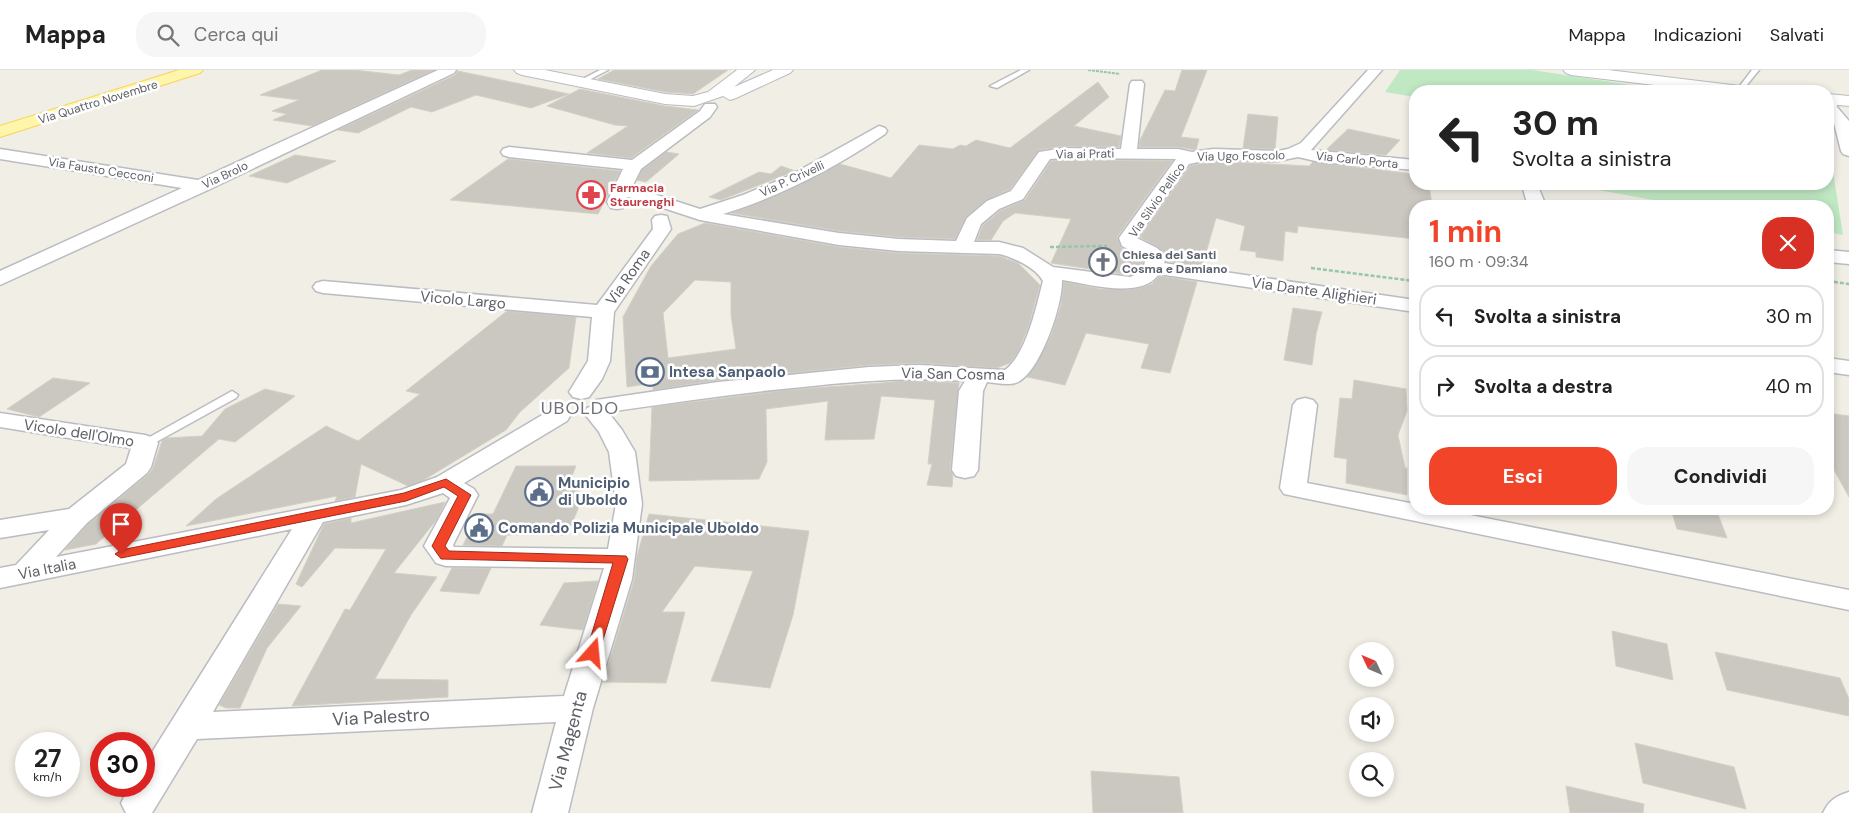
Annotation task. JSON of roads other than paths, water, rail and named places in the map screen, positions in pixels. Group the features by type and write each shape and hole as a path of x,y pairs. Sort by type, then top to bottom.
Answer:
{"main road":[{"name":"Via Quattro Novembre","path":"0,132 195,70"}],"street":[{"name":"Via Brolo","path":"0,279 449,70"},
{"path":"522,70 665,99 687,106 712,101 785,70"},
{"path":"700,215 661,220 618,205 616,202 635,164 705,114 712,101 746,70"},
{"name":"Via Ugo Foscolo","path":"1191,157 1204,155 1276,156 1299,152 1307,146 1375,70"},
{"path":"1571,70 1683,85"},
{"path":"1128,154 1137,84"},
{"path":"1840,104 1849,151"},
{"name":"Via P. Crivelli","path":"700,215 734,204 789,182 851,151 879,131"},
{"path":"509,152 635,164"},
{"name":"Via Carlo Porta","path":"1299,152 1320,157 1409,164"},
{"name":"Via ai Prati","path":"963,246 972,222 993,205 1016,195 1045,155 1064,153 1178,154 1191,157"},
{"name":"Via Fausto Cecconi","path":"0,154 202,186"},
{"name":"Via Silvio Pellico","path":"1154,267 1156,257 1154,254 1129,242 1128,238 1178,166 1191,157"},
{"path":"620,191 632,192 700,215 839,239 899,245 963,246 1010,250 1025,256 1048,272 1130,283 1140,282 1149,276 1154,267"},
{"name":"Via Roma","path":"594,403 590,379 599,361 603,312 613,295 662,229 661,220"},
{"path":"1834,257 1849,258"},
{"name":"Via Dante Alighieri","path":"1154,267 1409,305"},
{"name":"Via San Cosma","path":"558,416 572,420 580,419 594,403 814,379 909,372 1010,376 1019,370 1029,356 1045,314 1052,281 1048,272"},
{"name":"Vicolo Largo","path":"323,287 603,312"},
{"path":"1834,365 1849,368"},
{"path":"965,470 971,390 980,375"},
{"name":"Via Magenta","path":"550,813 576,708 617,579 629,504 622,452 594,403"},
{"path":"1306,405 1293,488 1409,511"},
{"name":"Via Italia","path":"12,576 406,497 446,483 558,416"},
{"name":"Vicolo dell'Olmo","path":"1,420 145,443 138,467 77,517 12,576"},
{"path":"446,483 465,495 438,546 446,556 621,559"},
{"path":"134,808 314,515"},
{"path":"1427,515 1849,600"},
{"path":"0,529 77,517"},
{"name":"Via Palestro","path":"186,726 576,708"},
{"path":"1841,813 1849,807"}],"lane":[{"path":"581,82 605,70"},
{"path":"994,86 1026,70"},
{"path":"1743,85 1756,70"},
{"path":"145,443 232,395"}],"place":[{"name":"Farmacia Staurenghi","path":"591,195"},
{"name":"Chiesa dei Santi Cosma e Damiano","path":"1103,262"},
{"name":"Intesa Sanpaolo","path":"650,372"},
{"name":"Municipio di Uboldo","path":"539,492"},
{"name":"Comando Polizia Municipale Uboldo","path":"479,528"}],"district":[{"name":"UBOLDO","path":"580,408"}]}
